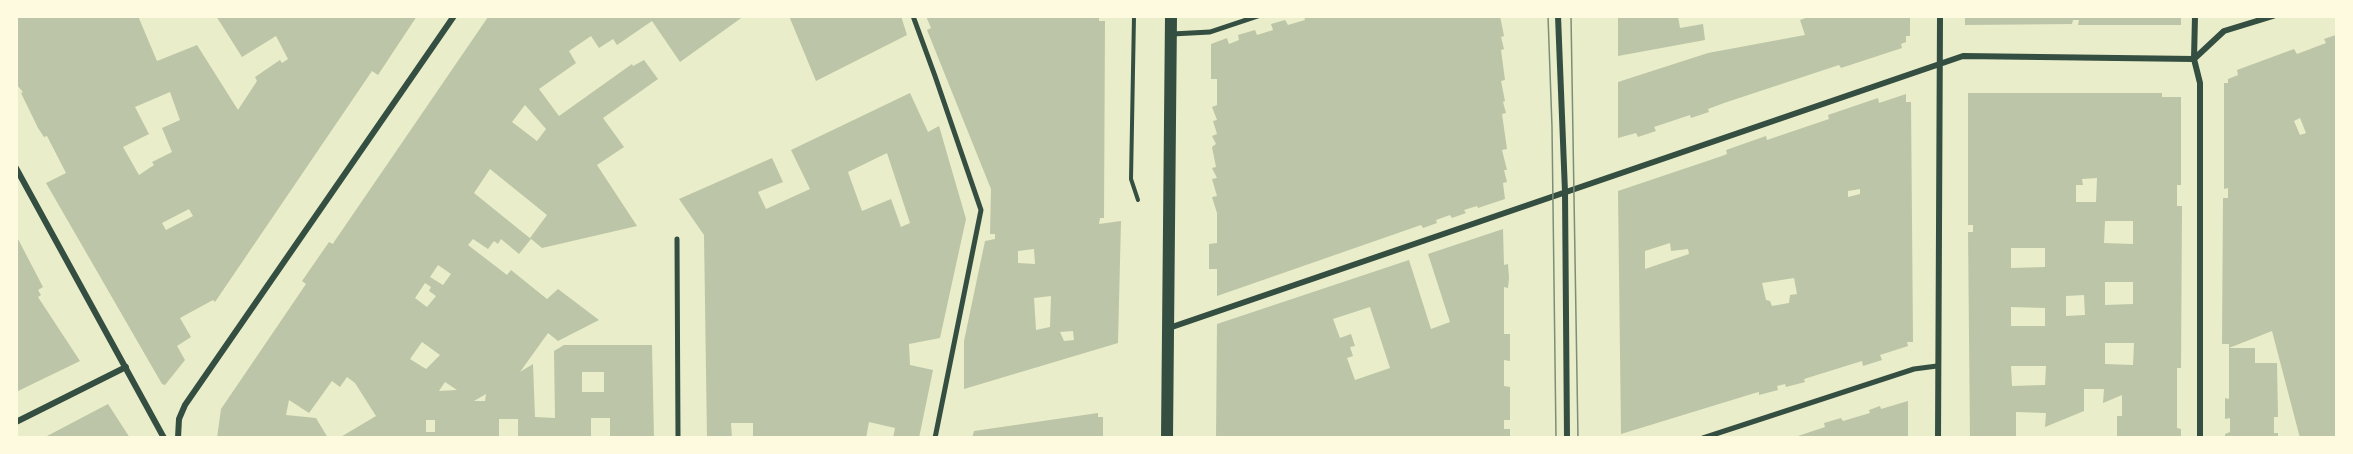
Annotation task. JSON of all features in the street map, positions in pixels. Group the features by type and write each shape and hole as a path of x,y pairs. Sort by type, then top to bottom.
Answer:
{"main road":[{"path":"1167,438 1171,16"}],"street":[{"path":"178,438 179,419 185,405 454,16"},
{"path":"912,16 981,210 935,438"},
{"path":"1171,34 1210,32 1258,16"},
{"path":"1558,16 1565,192 1567,438"},
{"path":"1938,438 1940,16"},
{"path":"2195,16 2194,59 2200,82 2200,438"},
{"path":"1169,328 1963,56 2194,59 2224,31 2273,16"},
{"path":"16,168 164,438"},
{"path":"677,238 678,438"},
{"path":"1703,438 1914,369 1937,366"},
{"path":"16,422 126,367"}],"building":[{"path":"16,16 138,16 157,61 197,45 238,110 257,81 255,77 280,60 282,63 288,59 276,36 242,57 216,16 417,16 378,75 372,71 215,302 213,300 180,318 191,337 177,346 185,360 165,385 162,384 46,183 66,173 47,136 44,137 38,128 21,93 23,92 16,84","holes":["170,92 180,120 162,128 172,152 152,162 154,165 139,175 123,147 149,134 135,107","189,209 193,216 166,230 162,223"]},
{"path":"744,16 680,62 652,21 617,45 613,39 599,48 591,36 569,51 576,63 539,89 559,116 632,64 633,66 644,60 658,79 603,118 624,147 597,165 637,226 542,248 530,238 547,215 490,169 474,193 531,239 519,254 501,239 498,244 494,241 488,249 473,239 468,245 507,275 511,270 547,299 558,289 599,320 558,341 548,333 520,372 533,364 535,417 555,418 554,351 564,345 652,345 654,438 610,438 610,418 591,418 591,438 518,438 518,419 499,419 499,438 339,438 376,416 355,383 347,377 340,387 332,381 309,413 289,400 286,415 316,418 328,438 217,438 221,409 306,284 302,281 329,242 333,244 488,17","holes":["525,105 546,129 537,141 512,122","438,265 451,274 443,285 430,277","425,283 431,287 429,291 436,296 427,307 415,298","422,342 440,355 426,369 410,359","582,372 604,372 604,392 582,392","445,382 457,390 439,391","486,394 485,401 474,401","426,420 435,420 435,432 426,432"]},
{"path":"789,16 901,16 907,35 816,81"},
{"path":"926,16 1099,16 1099,21 1105,21 1104,218 1100,218 1099,224 1121,221 1118,343 964,389 964,341 985,241 995,239 995,234 990,234 991,189 927,30 931,28","holes":["1034,249 1035,264 1018,263 1018,251","1051,296 1050,327 1036,330 1034,298","1073,331 1074,340 1064,341 1060,332"]},
{"path":"1304,16 1500,16 1504,36 1501,37 1504,49 1501,50 1505,80 1501,81 1506,113 1502,114 1507,149 1502,150 1507,170 1504,170 1507,182 1503,183 1505,199 1464,210 1466,213 1452,218 1450,215 1423,228 1421,225 1217,296 1217,269 1209,269 1209,244 1217,243 1217,213 1212,197 1217,196 1212,179 1217,178 1212,168 1216,167 1212,147 1216,144 1212,136 1217,134 1213,121 1217,120 1212,107 1217,105 1217,79 1211,79 1211,44 1227,38 1229,44 1239,40 1238,35 1255,30 1257,35 1273,30 1271,24 1285,20 1288,25 1305,20"},
{"path":"1618,16 1678,16 1680,28 1703,24 1705,40 1618,56"},
{"path":"1811,16 1910,16 1910,36 1906,36 1906,42 1901,44 1902,48 1841,68 1839,65 1724,103 1708,109 1709,112 1691,118 1690,115 1654,127 1656,131 1638,137 1636,133 1618,138 1618,82 1708,53 1805,35 1800,20"},
{"path":"1965,16 2181,16 2181,25 2078,25 2079,20 2073,20 2072,24 1965,25"},
{"path":"2336,35 2336,438 2300,438 2272,331 2229,348 2229,344 2222,344 2223,198 2228,198 2228,188 2224,189 2224,83 2228,83 2228,79 2238,75 2237,70 2294,49 2297,54 2326,43 2324,39","holes":["2300,118 2306,133 2300,135 2294,121"]},
{"path":"910,93 928,132 939,126 966,219 940,338 909,344 910,365 933,370 919,438 893,438 895,428 869,422 866,438 753,438 753,423 731,423 732,438 707,438 704,235 679,199 772,158 783,182 758,192 766,209 810,189 791,150","holes":["887,153 910,223 901,227 891,199 862,211 848,172"]},
{"path":"1968,93 2162,93 2162,97 2181,97 2181,185 2177,185 2177,206 2182,206 2181,368 2177,368 2177,428 2181,429 2181,438 2117,438 2117,416 2122,416 2122,395 2103,403 2104,389 2084,389 2084,411 2045,427 2046,413 2016,412 2016,438 1970,438 1968,232 1973,232 1973,225 1968,225","holes":["2097,178 2096,202 2076,202 2076,185 2083,185 2082,179","2105,221 2133,221 2133,244 2104,243","2011,248 2045,248 2045,267 2011,268","2105,282 2133,282 2133,304 2105,305","2084,295 2085,315 2066,316 2066,296","2011,307 2045,308 2045,326 2011,326","2105,343 2134,343 2133,365 2105,364","2011,366 2046,366 2045,385 2012,386"]},
{"path":"1906,94 1906,102 1911,102 1913,342 1907,342 1908,346 1880,355 1882,360 1863,366 1862,361 1804,379 1805,382 1786,387 1785,384 1777,386 1778,390 1759,395 1759,392 1755,393 1621,434 1618,191 1722,156 1727,154 1726,150 1766,136 1767,140 1829,119 1828,115 1878,98 1879,103","holes":["1860,189 1860,194 1848,197 1848,191","1670,243 1671,251 1688,249 1689,254 1645,269 1645,251","1794,278 1797,294 1790,295 1789,303 1772,306 1770,301 1766,300 1762,283"]},
{"path":"1503,229 1504,265 1508,264 1509,278 1508,288 1504,287 1504,334 1510,334 1510,361 1504,360 1504,386 1510,387 1510,420 1504,420 1504,429 1510,429 1510,438 1216,438 1217,324 1409,260 1431,329 1450,322 1428,254","holes":["1370,307 1390,368 1355,380 1347,358 1353,356 1350,347 1355,346 1351,334 1340,338 1333,319"]},
{"path":"16,239 43,287 38,290 41,295 38,297 80,361 16,392"},
{"path":"2229,348 2255,348 2255,363 2277,363 2278,417 2274,417 2274,433 2278,433 2278,438 2225,438 2225,434 2230,432 2230,418 2225,419 2225,398 2229,399"},
{"path":"1908,401 1908,438 1792,438 1825,427 1824,423 1841,418 1843,421 1870,413 1869,410 1880,406 1881,409"},
{"path":"108,404 130,438 43,438 49,435"},
{"path":"1098,413 1098,417 1103,417 1103,438 972,438 974,431"}],"tram line":[{"path":"1548,16 1552,127 1556,438"},
{"path":"1571,16 1578,438"}]}
